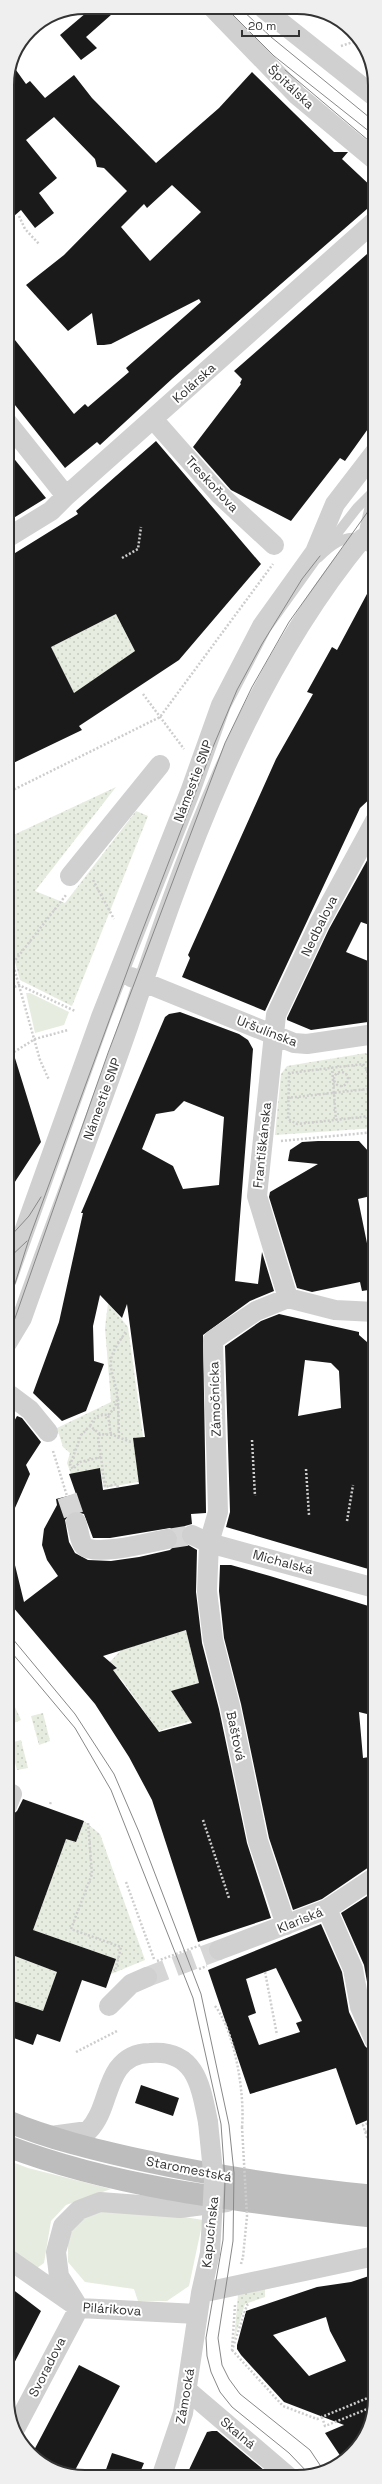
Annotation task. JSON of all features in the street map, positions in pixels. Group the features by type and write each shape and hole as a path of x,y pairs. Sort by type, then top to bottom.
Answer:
{"main road":[{"name":"Staromestská","path":"14,2124 48,2136 203,2174 260,2183 368,2195"},
{"name":"Staromestská","path":"14,2148 53,2162 114,2178 239,2201 368,2216"}],"street":[{"name":"Špitálska","path":"219,14 297,95 368,154"},
{"path":"270,14 368,91"},
{"name":"Kolárska","path":"14,534 51,511 368,227"},
{"name":"Treskoňova","path":"153,419 274,554"},
{"path":"14,431 66,496"},
{"name":"Námestie SNP","path":"14,1259 42,1178 118,973 190,792 221,705 249,648 283,596 318,554 335,504 368,461"},
{"name":"Námestie SNP","path":"14,1340 101,1103 142,981 225,767 266,685 305,616 338,569 368,539"},
{"path":"283,596 288,593 299,595 304,600 307,607 305,616"},
{"path":"73,877 160,765"},
{"name":"Nedbalova","path":"273,1035 276,1015 319,924 368,834"},
{"path":"118,973 142,981"},
{"name":"Uršulínska","path":"142,981 273,1035 302,1044 368,1035"},
{"name":"Františkánska","path":"273,1035 257,1196 288,1298"},
{"path":"288,1298 334,1318 368,1313"},
{"name":"Zámočnícka","path":"201,1539 218,1512 213,1340 256,1311 288,1298"},
{"path":"14,1398 30,1410 48,1432"},
{"path":"76,1522 83,1545 89,1549 101,1550 167,1539"},
{"name":"Michalská","path":"201,1539 368,1586"},
{"name":"Baštová","path":"201,1539 213,1640 230,1706 258,1841 286,1926"},
{"name":"Klariská","path":"219,1950 286,1926 327,1909 368,1882"},
{"path":"327,1909 353,1969 360,2007 368,2025"},
{"path":"109,2006 131,1984 147,1977"},
{"name":"Kapucínska","path":"48,2136 88,2131 98,2118 112,2080 119,2068 131,2057 142,2053 167,2054 187,2064 196,2074 202,2088 208,2122 214,2188 208,2292"},
{"path":"79,2308 60,2276 56,2252 63,2226 79,2210 100,2202 180,2208 239,2201"},
{"path":"197,2314 208,2292 368,2258"},
{"name":"Pilárikova","path":"14,2263 79,2308 197,2314"},
{"name":"Svoradova","path":"18,2423 79,2308"},
{"name":"Zámocká","path":"164,2470 183,2413 197,2314"},
{"name":"Skalná","path":"187,2390 281,2470"}],"lane":[{"path":"318,554 368,497"},
{"name":"Námestie SNP","path":"318,554 335,543 348,538 368,536"}],"path":[{"path":"335,48 353,42"},
{"path":"20,216 24,229 39,244"},
{"path":"122,558 138,549 142,527"},
{"path":"14,790 160,717 274,554"},
{"path":"143,694 184,749"},
{"path":"14,962 73,877 114,920"},
{"path":"14,967 40,1060 49,1080"},
{"path":"14,987 19,985 75,1011"},
{"path":"14,1052 35,1039 68,1030"},
{"path":"279,1099 287,1098 333,1093 344,1092 368,1089 364,1065 332,1067 289,1073 287,1098 288,1119 292,1123 336,1120 368,1116"},
{"path":"332,1067 336,1120"},
{"path":"333,1080 338,1073 345,1073 348,1081 343,1087"},
{"path":"333,1080 338,1086 343,1087"},
{"path":"343,1087 344,1092"},
{"path":"263,1143 368,1133"},
{"path":"119,1438 120,1402 117,1398 111,1362 116,1348 126,1331"},
{"path":"108,1415 113,1410 117,1398"},
{"path":"101,1457 80,1462 73,1469 70,1465 81,1435 90,1426 94,1419 101,1414 108,1415"},
{"path":"108,1415 111,1435"},
{"path":"90,1426 100,1434 111,1435 131,1442"},
{"path":"48,1432 68,1495"},
{"path":"100,1434 98,1437 105,1486 117,1484 118,1488"},
{"path":"252,1440 255,1496"},
{"path":"306,1469 308,1515"},
{"path":"346,1521 353,1485"},
{"path":"203,1820 229,1898"},
{"path":"88,1823 92,1874 71,1928 121,1947 114,1972 116,1978"},
{"path":"126,1882 154,1961 191,1949"},
{"path":"265,1972 278,2035"},
{"path":"214,2006 222,2015 236,2062 243,2110 242,2127 247,2216 243,2257"},
{"path":"76,2052 117,2031"},
{"path":"368,2123 363,2125 368,2137"},
{"path":"236,2287 232,2350 283,2406 316,2419 368,2398"},
{"path":"232,2350 247,2305 254,2303"},
{"path":"322,2417 325,2426 367,2408"}],"shaded area":[{"path":"116,614 135,651 74,693 51,647"},
{"path":"116,787 35,891 65,903 136,811 148,816 72,1006 20,980 14,958 14,835"},
{"path":"26,993 30,993 69,1012 64,1025 35,1033"},
{"path":"366,1053 368,1056 368,1128 275,1135 281,1074 287,1066"},
{"path":"108,1303 128,1327 149,1480 104,1488 100,1469 71,1474 67,1463 70,1453 63,1447 57,1428 111,1402 105,1328"},
{"path":"186,1630 199,1683 171,1691 191,1721 145,1735 154,1725 122,1680 112,1671 117,1667 110,1662 121,1650"},
{"path":"14,1705 21,1720 14,1723"},
{"path":"43,1713 50,1741 39,1745 31,1716"},
{"path":"21,1740 28,1768 17,1770 14,1758 14,1742"},
{"path":"84,1821 100,1834 145,1960 111,1974 116,1959 33,1930 66,1839 76,1842"},
{"path":"14,1956 57,1972 43,2011 14,2001"},
{"path":"14,2163 28,2168 111,2189 66,2205 51,2221 44,2263 37,2268 14,2253"},
{"path":"122,2207 203,2220 189,2286 167,2301 138,2301 134,2289 85,2282 68,2262 68,2236 79,2219 92,2212"},
{"path":"265,2288 265,2297 245,2304 234,2340 238,2295"}],"building":[{"path":"85,14 112,14 86,37 97,48 81,60 60,35"},
{"path":"15,69 26,84 30,81 45,98 74,75 92,98 156,163 219,108 252,72 334,152 348,152 342,159 368,183 368,208 173,378 100,445 97,442 65,468 14,404 14,339 74,414 85,404 88,407 129,372 126,368 201,302 199,299 111,344 97,345 92,313 68,331 26,285 64,255 127,191 104,168 97,167 95,159 54,117 26,140 57,178 39,193 54,213 35,228 21,210 14,216 14,85","holes":["172,185 201,212 150,261 121,227 144,204 147,208"]},
{"path":"368,253 368,429 345,461 340,458 291,521 231,490 193,447 241,384 242,379 234,371"},
{"path":"156,441 261,564 179,660 79,726 82,730 14,763 14,554 78,514 76,511","holes":["116,614 135,651 74,693 51,647"]},
{"path":"14,459 46,498 14,518"},
{"path":"368,592 368,801 360,808 265,1011 182,977 190,958 188,955 276,759 313,694 307,692 332,647 337,650"},
{"path":"368,859 368,924 361,922 346,952 368,961 368,1022 311,1030 287,1020 287,1018 329,929"},
{"path":"180,1012 239,1034 248,1040 253,1049 235,1281 258,1284 262,1252 274,1291 250,1301 203,1335 206,1513 191,1514 192,1524 185,1526 181,1536 183,1542 197,1550 196,1592 202,1643 219,1709 247,1843 271,1918 198,1942 152,1800 129,1757 95,1704 14,1608 14,1561 24,1602 58,1576 47,1560 42,1545 44,1529 57,1505 56,1499 76,1494 69,1474 100,1468 103,1490 139,1484 133,1438 145,1437 127,1304 122,1318 100,1295 93,1326 94,1361 104,1364 86,1411 62,1421 33,1393 59,1322 83,1213 81,1213 165,1017 169,1014","holes":["184,1101 224,1117 219,1185 183,1189 173,1166 142,1149 156,1114 174,1111","73,1511 84,1514 93,1538 110,1538 170,1528 176,1532 178,1542 170,1550 139,1557 111,1561 88,1560 75,1553 69,1542 65,1520","186,1630 199,1683 171,1691 192,1723 159,1732 113,1670 117,1668 103,1656"]},
{"path":"14,1055 41,1142 14,1183"},
{"path":"359,1141 368,1151 368,1197 358,1199 368,1248 368,1290 362,1291 360,1282 312,1292 297,1288 269,1197 270,1192 318,1164 288,1161 290,1150 302,1142"},
{"path":"279,1314 359,1332 359,1335 368,1343 368,1569 226,1527 230,1512 225,1346 261,1321","holes":["305,1360 331,1363 339,1371 341,1408 298,1416"]},
{"path":"17,1416 22,1418 41,1442 26,1465 30,1474 14,1510 14,1421"},
{"path":"220,1565 231,1565 368,1606 368,1714 359,1712 363,1758 368,1757 368,1868 322,1899 293,1910 269,1838 241,1704 224,1638 219,1591"},
{"path":"23,1799 84,1821 76,1842 66,1839 33,1930 116,1959 106,1988 82,1980 60,2042 37,2034 33,2045 14,2038 14,2001 43,2011 57,1972 14,1956 14,1813 17,1811"},
{"path":"368,1896 368,1987 364,1965 341,1913"},
{"path":"321,1924 342,1972 349,2012 365,2046 368,2049 368,2120 356,2125 336,2068 250,2094 208,1970","holes":["276,1968 302,2021 296,2023 300,2032 259,2045 248,2016 256,2013 246,1979"]},
{"path":"141,2085 179,2098 173,2116 135,2103"},
{"path":"368,2276 367,2413 359,2435 340,2455 325,2433 344,2425 284,2402 237,2349 246,2311 317,2287 351,2282","holes":["326,2317 330,2331 346,2361 309,2376 273,2335"]},
{"path":"14,2290 41,2311 14,2363"},
{"path":"79,2365 120,2386 75,2469 66,2468 49,2461 35,2449"},
{"path":"217,2431 264,2470 189,2470 207,2432"},
{"path":"112,2453 144,2463 141,2470 106,2470"}],"tunnel":[{"path":"67,1496 76,1522"},
{"path":"167,1539 192,1535"},
{"path":"147,1977 219,1950"}],"tram line":[{"path":"232,14 274,56 368,130"},
{"path":"246,14 271,37 368,116"},
{"path":"285,70 368,140"},
{"path":"14,1321 108,1053 225,743 252,687 289,622 368,511"},
{"path":"14,1287 29,1239 138,942 213,747 237,690 262,644 302,579 320,556"},
{"path":"14,1232 29,1216 41,1197"},
{"path":"14,1253 27,1241"},
{"path":"14,1640 75,1714 114,1774 139,1832 201,1994 229,2125 234,2173 233,2241 218,2338 222,2365 229,2379 240,2394 310,2450 321,2466"},
{"path":"14,1655 75,1728 111,1790 193,1998 221,2124 225,2181 223,2240 206,2338 207,2356 211,2372 220,2392 232,2407 289,2453 305,2470"}]}
